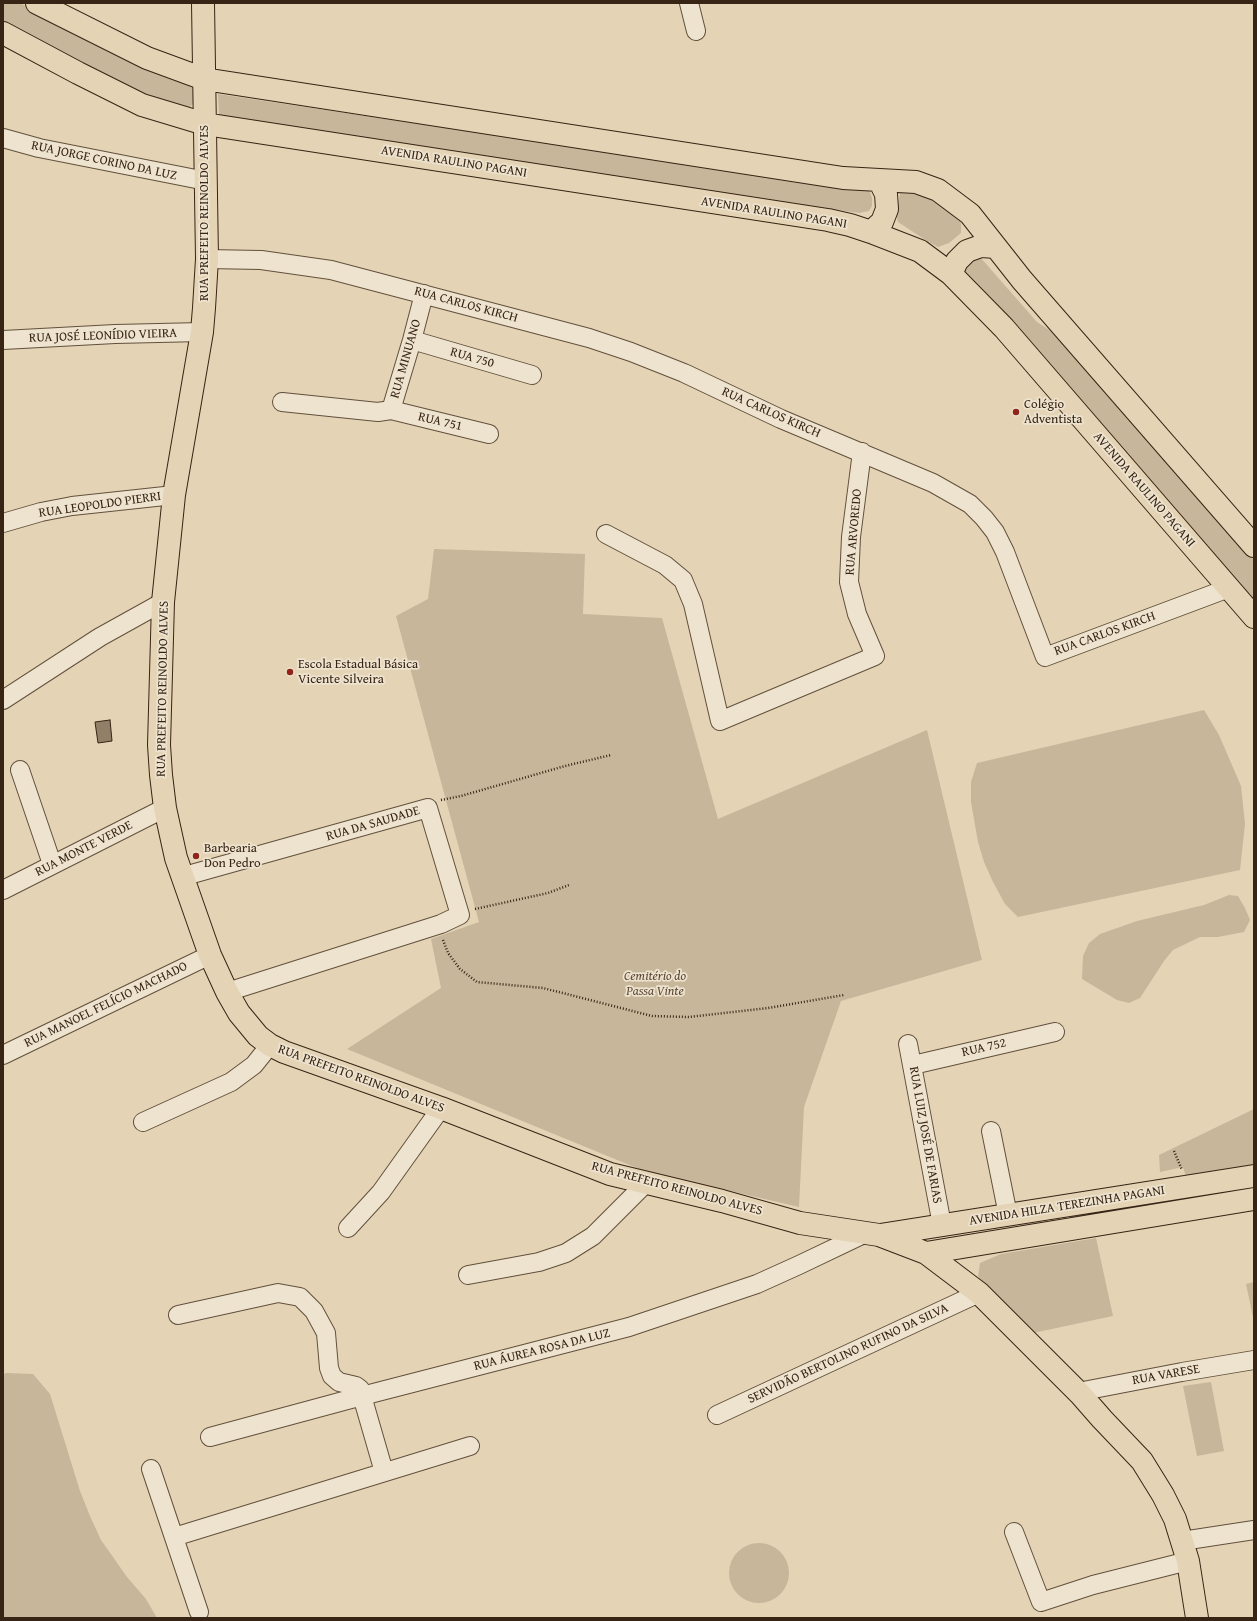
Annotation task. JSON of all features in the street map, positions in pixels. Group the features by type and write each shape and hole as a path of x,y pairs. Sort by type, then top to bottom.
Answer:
{"main road":[{"path":"37,3 147,58 204,79 842,178 916,182 938,190 970,214 1022,280 1254,546"},
{"name":"RUA PREFEITO REINOLDO ALVES","path":"203,3 207,259 202,332 174,495 163,602 159,745 160,775 165,808 181,877 210,955 227,992 248,1026 258,1036 270,1045 307,1062 441,1108 610,1174 800,1222 872,1234 926,1253"},
{"name":"AVENIDA RAULINO PAGANI","path":"3,33 142,105 205,124 828,220 871,232 920,251 951,274 1004,328 1254,617"},
{"path":"871,232 882,222 887,208 886,194 878,180"},
{"path":"951,274 957,260 967,251 981,246 996,248"},
{"name":"AVENIDA HILZA TEREZINHA PAGANI","path":"872,1234 950,1224 1254,1176"},
{"name":"AVENIDA HILZA TEREZINHA PAGANI","path":"926,1253 1254,1200"},
{"path":"950,1224 926,1253 979,1293 1078,1392 1142,1461 1164,1495 1185,1551 1197,1618"}],"street":[{"path":"690,3 696,31"},
{"name":"RUA JORGE CORINO DA LUZ","path":"3,138 39,148 206,181"},
{"name":"RUA CARLOS KIRCH","path":"207,259 261,260 331,270 589,338 631,352 684,373 780,419 933,483 970,504 995,532 1005,552 1045,657 1229,588"},
{"name":"RUA MINUANO","path":"282,402 378,412 391,410 424,294"},
{"name":"RUA JOSÉ LEONÍDIO VIEIRA","path":"3,340 115,334 202,332"},
{"name":"RUA 750","path":"412,340 532,375"},
{"name":"RUA 751","path":"391,410 489,434"},
{"name":"RUA ARVOREDO","path":"606,534 665,565 683,580 693,604 720,721 875,656 857,614 849,582 851,537 862,452"},
{"name":"RUA LEOPOLDO PIERRI","path":"3,523 40,512 72,506 174,495"},
{"path":"3,700 100,637 163,602"},
{"path":"20,770 52,864"},
{"name":"RUA MONTE VERDE","path":"3,890 165,808"},
{"name":"RUA DA SAUDADE","path":"181,877 428,808 460,915"},
{"path":"227,992 441,924 460,915"},
{"name":"RUA MANOEL FELÍCIO MACHADO","path":"3,1054 210,955"},
{"name":"RUA 752","path":"913,1065 1055,1032"},
{"name":"RUA LUIZ JOSÉ DE FARIAS","path":"908,1044 913,1065 926,1144 950,1224"},
{"path":"143,1122 231,1082 254,1064 270,1045"},
{"path":"348,1228 381,1192 441,1108"},
{"path":"991,1131 1008,1215"},
{"path":"468,1275 539,1262 566,1253 593,1236 645,1184"},
{"name":"RUA ÁUREA ROSA DA LUZ","path":"210,1437 629,1327 757,1284 872,1234"},
{"path":"178,1315 278,1293 300,1297 314,1311 326,1332 329,1368 332,1376 339,1382 356,1386 360,1390 384,1472"},
{"name":"SERVIDÃO BERTOLINO RUFINO DA SILVA","path":"716,1415 979,1293"},
{"name":"RUA VARESE","path":"1078,1392 1254,1360"},
{"path":"174,1536 470,1446"},
{"path":"152,1469 200,1612"},
{"path":"1014,1532 1041,1602 1093,1585 1185,1551 1254,1530"}],"path":[{"path":"428,808 442,799 461,796 565,766 611,755"},
{"path":"460,915 480,907 548,893 569,885"},
{"path":"441,924 442,938 448,953 460,969 477,982 543,988 652,1016 697,1016 768,1008 844,995"}],"green space":[{"path":"3,3 20,3 127,59 190,85 195,93 194,103 187,110 177,111 3,25"},
{"path":"218,94 823,184 865,187 870,192 872,206 869,211 859,213 717,193 219,116"},
{"path":"904,191 914,191 929,196 956,213 961,223 961,233 949,243 938,247 898,222 896,215 900,193"},
{"path":"980,257 1037,322 1054,333 1254,560 1254,604 964,274 964,264"},
{"name":"Cemitério do Passa Vinte","path":"434,549 585,554 583,614 662,618 718,819 927,730 982,960 841,1001 804,1107 799,1207 644,1171 347,1049 441,988 431,939 479,922 396,616 428,599"},
{"path":"1204,710 1219,735 1241,786 1245,824 1240,870 1018,917 1005,904 993,882 984,862 978,842 971,802 971,782 977,763"},
{"path":"1229,895 1238,896 1250,920 1244,932 1218,937 1200,937 1173,950 1140,998 1129,1003 1117,1000 1082,979 1083,956 1089,943 1100,934 1137,921 1204,905"},
{"path":"1254,1109 1254,1169 1187,1180 1183,1167 1160,1172 1159,1155"},
{"path":"1096,1238 1113,1316 1033,1333 987,1288 978,1276 980,1263 1001,1254"},
{"path":"1254,1282 1254,1322 1246,1284"},
{"path":"3,1374 33,1374 50,1394 80,1491 101,1540 127,1577 146,1599 157,1618 3,1618"},
{"path":"1211,1382 1224,1451 1197,1456 1183,1386"},
{"path":"753,1543 765,1543 776,1548 784,1556 789,1567 787,1585 776,1598 765,1603 753,1603 742,1598 734,1590 729,1579 729,1567 734,1556 742,1548"}],"building":[{"path":"110,720 112,741 98,743 95,722"}],"place":[{"name":"Colégio Adventista","path":"1016,412"},
{"name":"Escola Estadual Básica Vicente Silveira","path":"290,672"},
{"name":"Barbearia Don Pedro","path":"196,856"}]}
